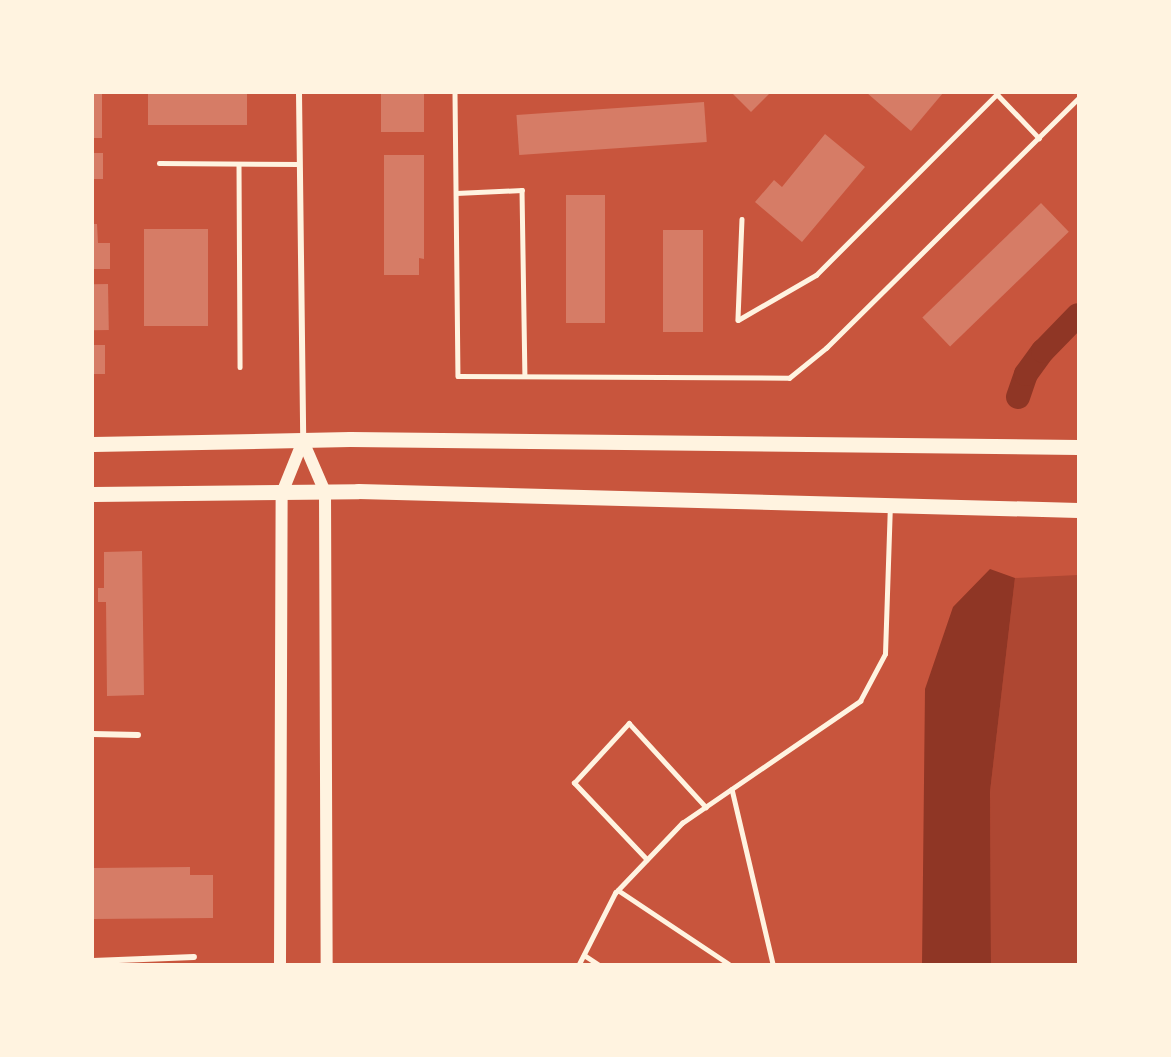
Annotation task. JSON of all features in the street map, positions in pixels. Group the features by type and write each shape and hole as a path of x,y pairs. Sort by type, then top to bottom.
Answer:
{"main road":[{"path":"303,441 325,492 327,964"},
{"path":"280,964 282,493 303,441"},
{"path":"93,444 303,441 809,441 1078,447"},
{"path":"93,494 325,492 1078,510"}],"street":[{"path":"299,93 303,441"},
{"path":"93,734 138,735"},
{"path":"93,961 194,957"}],"lane":[{"path":"455,93 458,376 789,378 826,348 1078,99"},
{"path":"742,219 738,320 816,276 996,94 1039,138"},
{"path":"159,163 299,164"},
{"path":"239,164 240,368"},
{"path":"456,193 522,190 525,376"},
{"path":"579,964 618,890 682,823 860,701 885,654 890,504"},
{"path":"647,860 574,783 629,723 706,807"},
{"path":"732,789 773,964"},
{"path":"618,890 729,964"},
{"path":"584,955 598,964"}],"shaded area":[{"path":"990,569 1015,578 990,792 991,964 922,964 925,689 953,607"},
{"path":"1078,575 1078,964 991,964 990,792 1015,578"}],"building":[{"path":"93,93 102,93 102,138 93,138"},
{"path":"148,93 247,93 247,125 148,125"},
{"path":"381,93 424,93 424,132 381,132"},
{"path":"732,93 770,93 751,112"},
{"path":"867,93 943,93 911,131"},
{"path":"704,102 707,142 519,155 516,115"},
{"path":"825,134 865,167 802,242 755,202 774,180 782,187"},
{"path":"93,153 103,153 103,179 93,179"},
{"path":"384,155 424,155 424,259 419,258 419,275 384,275"},
{"path":"566,195 605,195 605,323 566,323"},
{"path":"1041,203 1069,232 950,346 922,318"},
{"path":"93,224 97,224 98,243 110,243 110,269 93,269"},
{"path":"144,229 208,229 208,326 144,326"},
{"path":"663,230 703,230 703,332 663,332"},
{"path":"93,284 108,284 109,330 94,330"},
{"path":"93,345 105,345 105,374 93,374"},
{"path":"142,551 144,695 107,696 106,602 98,602 98,588 104,588 104,552"},
{"path":"190,867 190,875 213,875 213,918 93,919 93,868"}],"waterway":[{"path":"1018,397 1026,374 1043,351 1078,315"}]}
